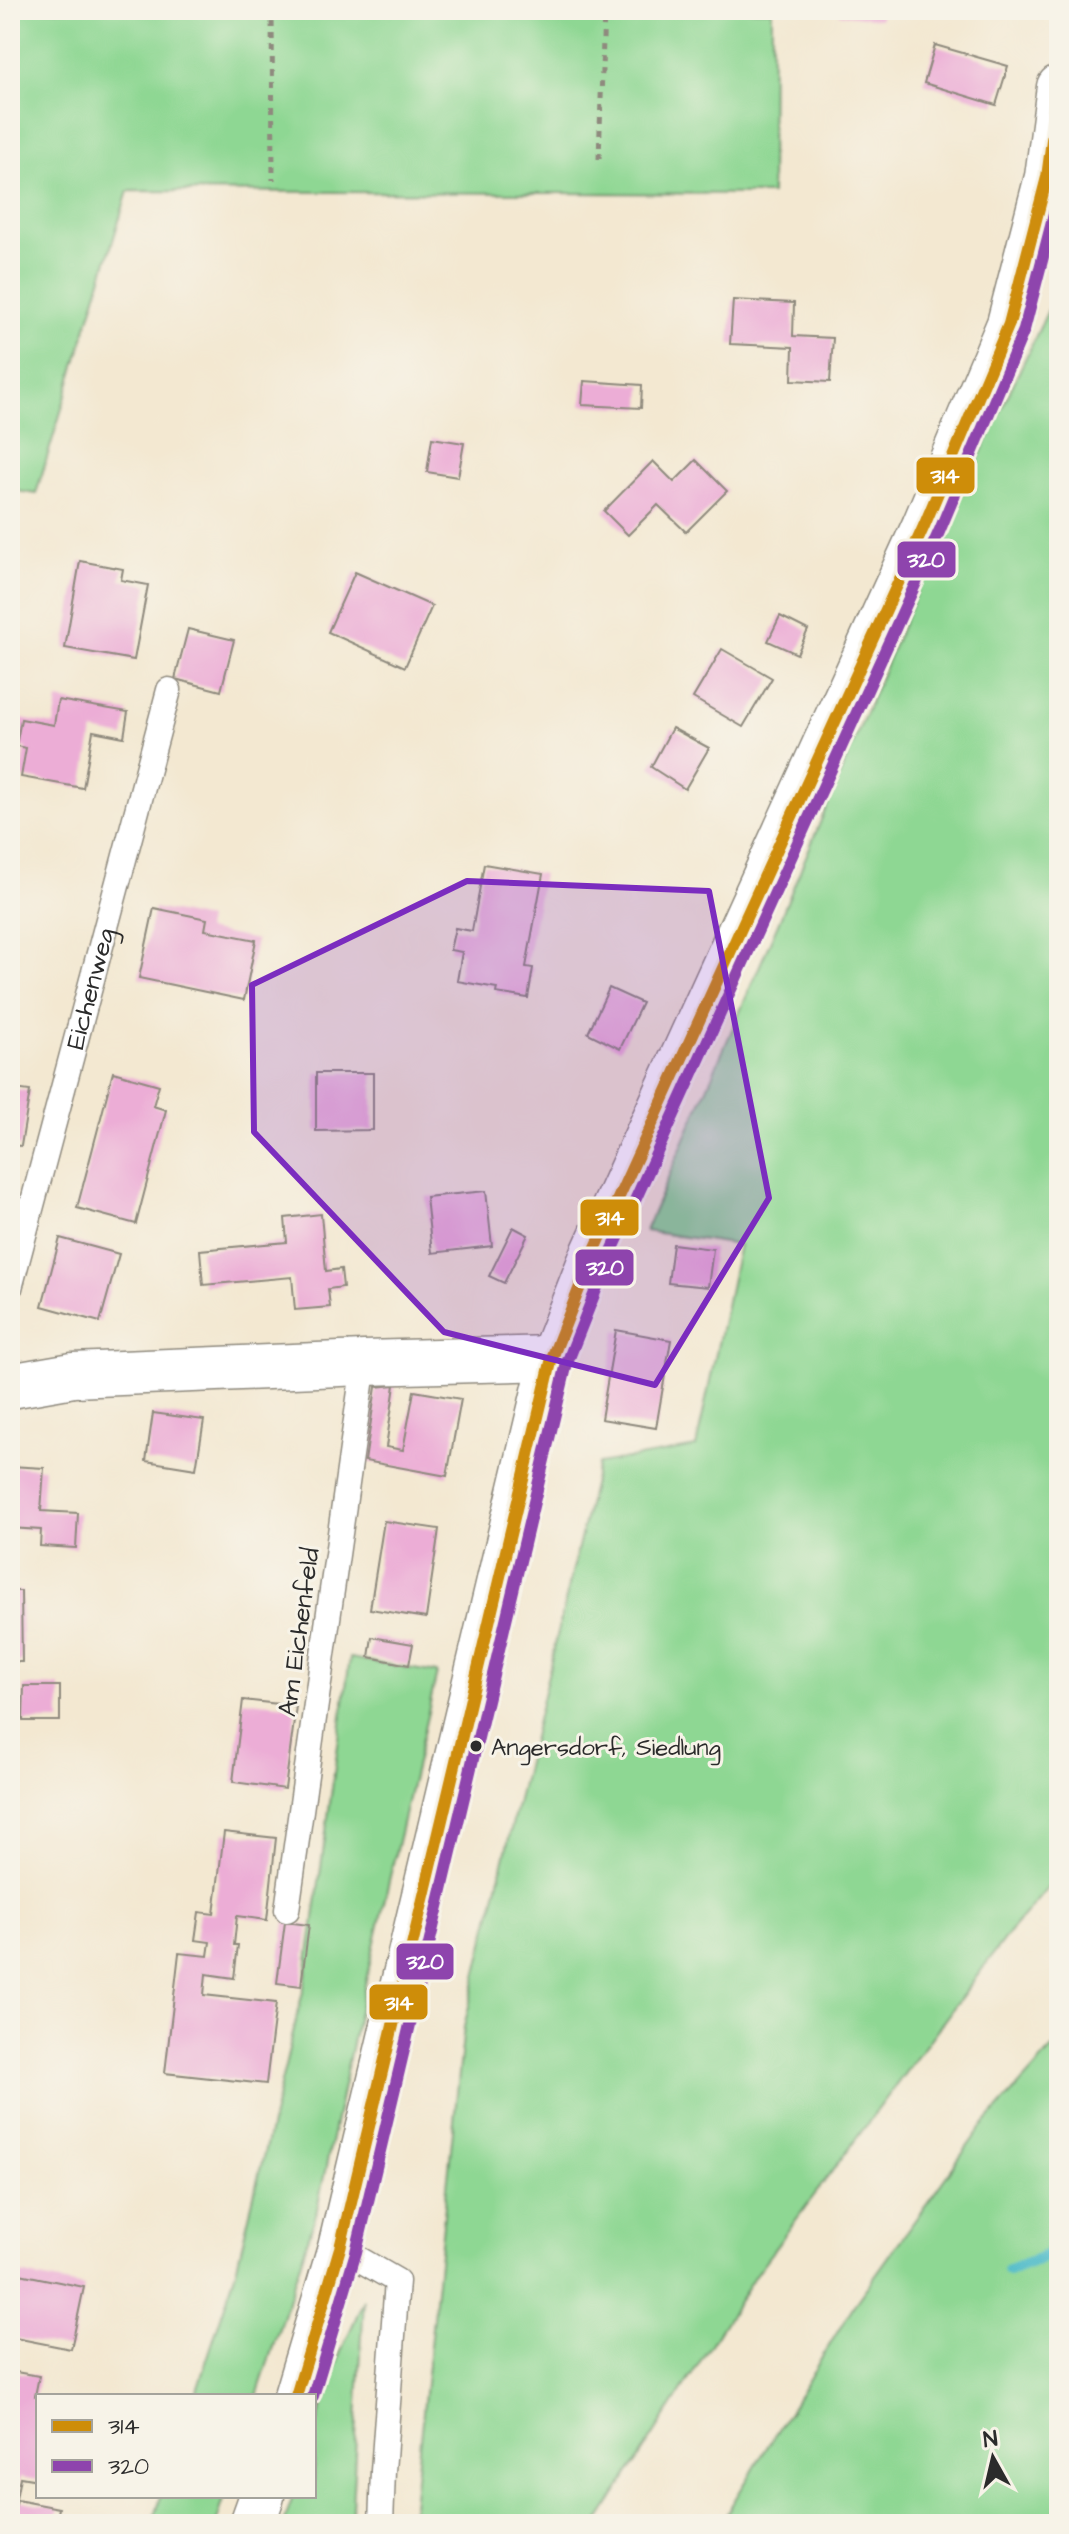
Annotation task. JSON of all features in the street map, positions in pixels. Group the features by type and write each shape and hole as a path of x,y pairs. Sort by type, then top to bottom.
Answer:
{"main road":[{"path":"297,2394 340,2248 552,1358 592,1256 924,526 1009,324 1047,177 1059,87"},
{"path":"10,1386 73,1375 552,1358"},
{"path":"252,2524 261,2498"}],"lane":[{"name":"Eichenweg","path":"10,1288 169,690"},
{"name":"Am Eichenfeld","path":"287,1910 364,1363"},
{"path":"340,2248 397,2281 381,2524"}],"path":[{"path":"272,10 273,180"},
{"path":"599,159 604,10"}],"highlighted area":[{"path":"467,881 709,891 769,1198 655,1385 444,1332 254,1132 252,985"}],"green space":[{"path":"10,10 772,10 771,194 128,191 36,494 10,490"},
{"path":"1059,287 1059,1875 1009,1933 755,2275 597,2524 411,2524 464,2027 598,1464 696,1447 739,1245 645,1231 925,571"},
{"path":"350,1658 437,1673 358,2015 316,2214 258,2394 196,2394 235,2274 305,1983"},
{"path":"1059,2041 1059,2524 720,2524 854,2305 981,2128"},
{"path":"364,2300 351,2524 284,2524 292,2498 316,2498 316,2426 340,2353"},
{"path":"160,2498 224,2498 216,2524 153,2524"}],"building":[{"path":"839,10 881,10 880,19 839,14"},
{"path":"935,45 1008,66 996,105 924,83"},
{"path":"733,300 794,303 793,336 833,338 830,382 792,380 793,347 730,344"},
{"path":"584,381 642,385 641,408 582,405"},
{"path":"432,438 464,443 458,477 427,472"},
{"path":"696,460 727,491 686,532 658,505 628,535 604,511 653,461 674,482"},
{"path":"80,561 123,569 121,580 148,585 134,660 65,648"},
{"path":"355,572 432,606 405,667 328,632"},
{"path":"780,616 808,630 797,654 768,641"},
{"path":"188,629 234,640 221,691 175,679"},
{"path":"722,649 772,678 743,727 693,698"},
{"path":"58,700 128,712 124,737 93,731 83,788 21,777 26,748 16,746 21,719 54,725"},
{"path":"672,728 709,748 685,789 651,767"},
{"path":"484,864 543,874 526,967 533,968 528,998 496,993 497,988 457,981 462,952 450,950 455,928 472,931"},
{"path":"154,908 207,919 205,930 256,940 244,1000 139,978"},
{"path":"609,988 642,1003 620,1049 588,1033"},
{"path":"113,1072 159,1085 153,1106 166,1110 136,1224 77,1208"},
{"path":"316,1073 373,1073 373,1130 316,1131"},
{"path":"10,1077 16,1078 14,1089 30,1091 21,1146 10,1145"},
{"path":"486,1191 492,1246 432,1253 426,1197"},
{"path":"321,1214 326,1271 341,1269 343,1287 328,1289 330,1307 295,1310 292,1277 203,1285 200,1250 287,1242 285,1218"},
{"path":"513,1227 528,1235 504,1283 489,1276"},
{"path":"60,1238 119,1254 100,1322 42,1306"},
{"path":"673,1244 713,1249 708,1287 668,1283"},
{"path":"616,1330 671,1340 656,1428 601,1419"},
{"path":"395,1385 386,1447 403,1450 414,1391 461,1399 447,1476 365,1461 376,1387"},
{"path":"153,1413 204,1420 196,1469 146,1461"},
{"path":"10,1466 44,1468 41,1511 78,1513 76,1548 40,1546 41,1530 10,1528"},
{"path":"384,1521 439,1529 426,1618 370,1609"},
{"path":"10,1591 21,1591 22,1662 10,1662"},
{"path":"372,1637 413,1644 409,1665 369,1657"},
{"path":"24,1686 60,1686 60,1721 23,1721"},
{"path":"243,1700 296,1706 285,1789 233,1782"},
{"path":"224,1832 276,1838 267,1920 237,1916 234,1945 238,1945 234,1978 206,1974 204,1995 276,2003 266,2084 165,2073 179,1953 208,1956 210,1942 195,1940 199,1912 214,1914"},
{"path":"285,1922 309,1925 301,1986 277,1983"},
{"path":"10,2272 84,2287 71,2349 10,2337"},
{"path":"10,2371 39,2376 35,2396 36,2480 20,2477 16,2499 10,2498"},
{"path":"17,2500 59,2508 56,2524 30,2520 29,2524 10,2524"}],"waterway":[{"path":"1009,2270 1059,2251"}],"transit line":[{"name":"314","path":"297,2394 340,2248 552,1358 592,1256 924,526 1009,324 1047,177 1059,87"},
{"name":"320","path":"314,2394 356,2252 567,1363 607,1262 939,532 1024,330 1059,195"}],"place":[{"name":"Angersdorf, Siedlung","path":"476,1746"}]}
